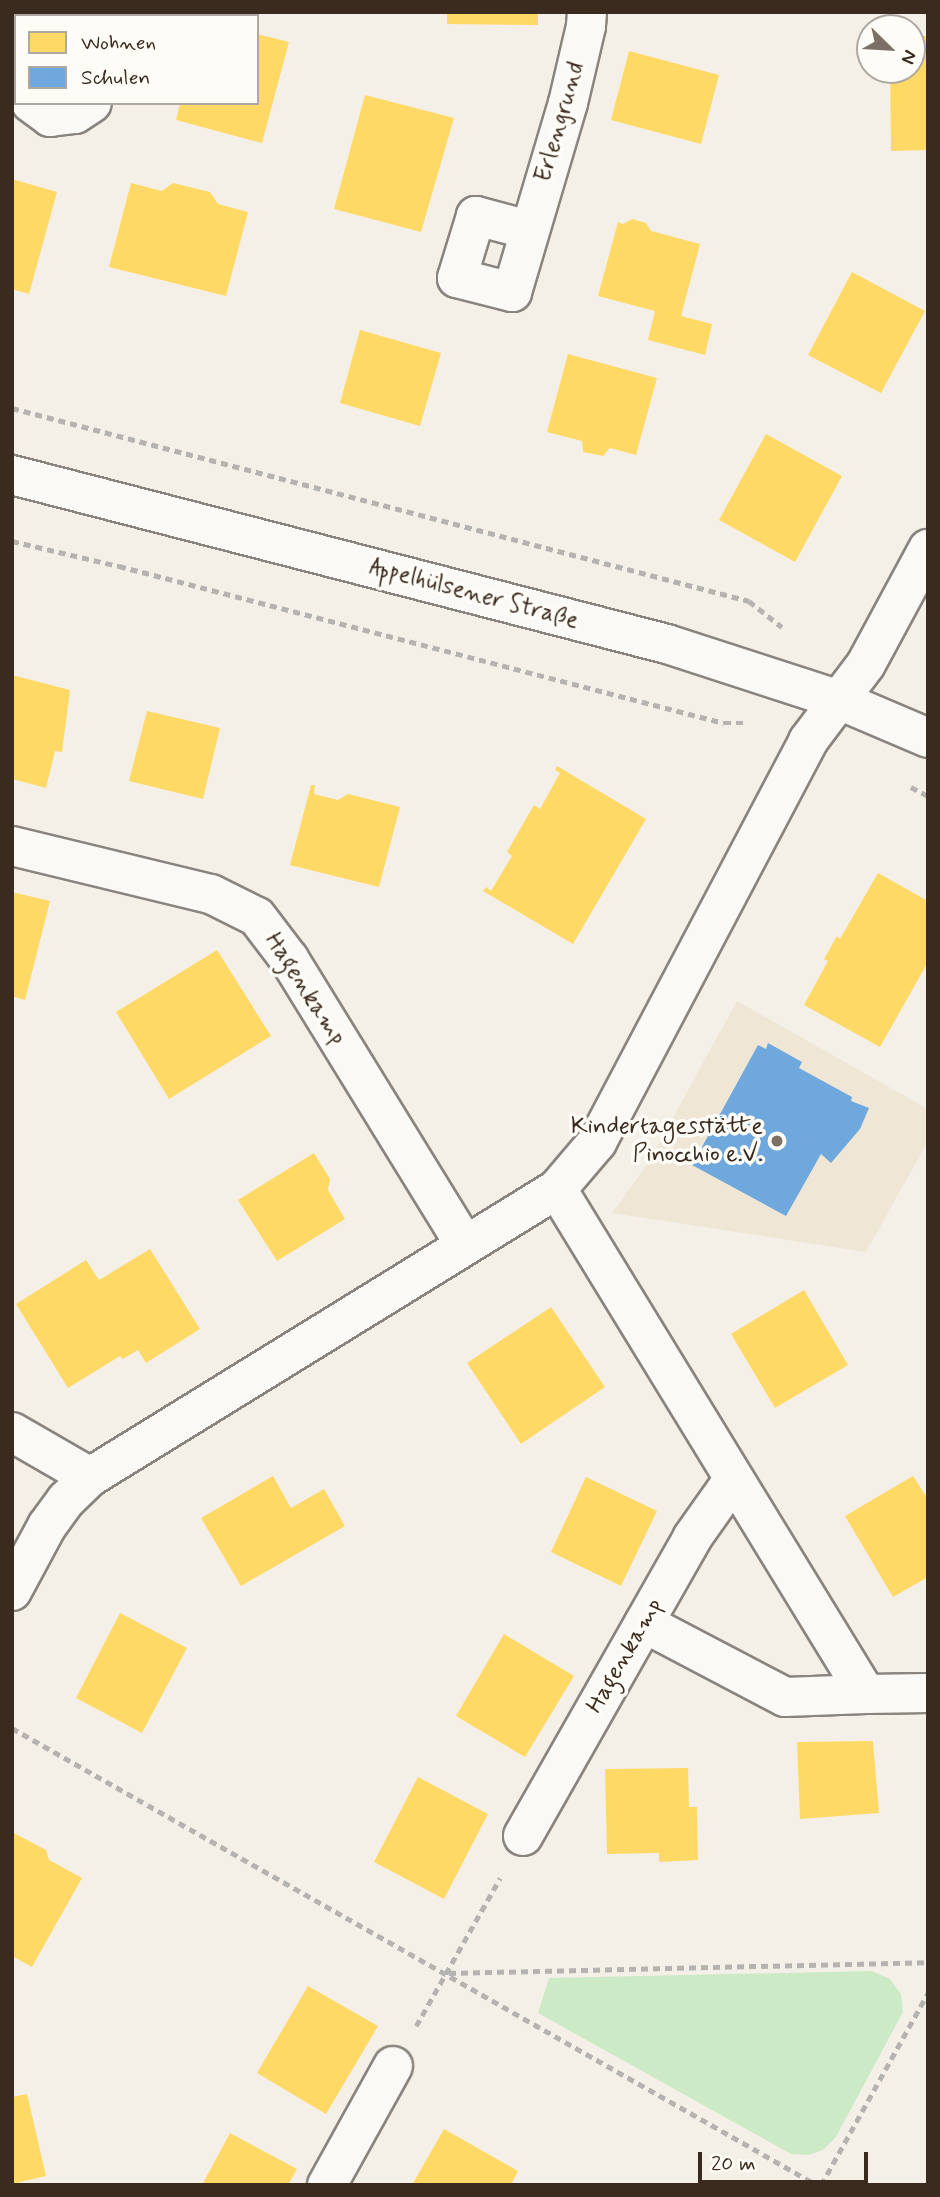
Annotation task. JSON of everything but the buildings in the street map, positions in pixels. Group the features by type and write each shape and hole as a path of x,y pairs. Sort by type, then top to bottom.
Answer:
{"street":[{"name":"Erlengrund","path":"529,230 568,103 587,12"},
{"path":"35,105 50,117 75,114 89,105"},
{"name":"Appelhülsener Straße","path":"12,475 667,644 839,700 928,738"},
{"path":"12,1591 47,1526 66,1500 90,1477 557,1189 597,1142 808,741 866,664 928,549"},
{"name":"Hagenkamp","path":"12,846 211,894 257,918 289,959 464,1244"},
{"path":"557,1189 866,1695"},
{"path":"12,1432 90,1477"},
{"name":"Hagenkamp","path":"523,1836 692,1538 733,1480"},
{"path":"644,1623 785,1697 928,1693"},
{"path":"327,2185 393,2066"}],"path":[{"path":"12,408 750,601 788,632"},
{"path":"12,541 119,566 724,723 761,723 808,741"},
{"path":"906,784 928,796"},
{"path":"12,1728 819,2185 928,1993"},
{"path":"393,2066 523,1836"},
{"path":"447,1973 928,1962"}],"shaded area":[{"path":"737,1001 928,1109 928,1141 866,1252 612,1213 648,1163"}],"green space":[{"path":"872,1971 890,1979 901,1994 903,2012 836,2137 823,2150 808,2155 791,2154 538,2013 549,1978"}],"place":[{"name":"Kindertagesstätte Pinocchio e.V.","path":"777,1141"}]}
